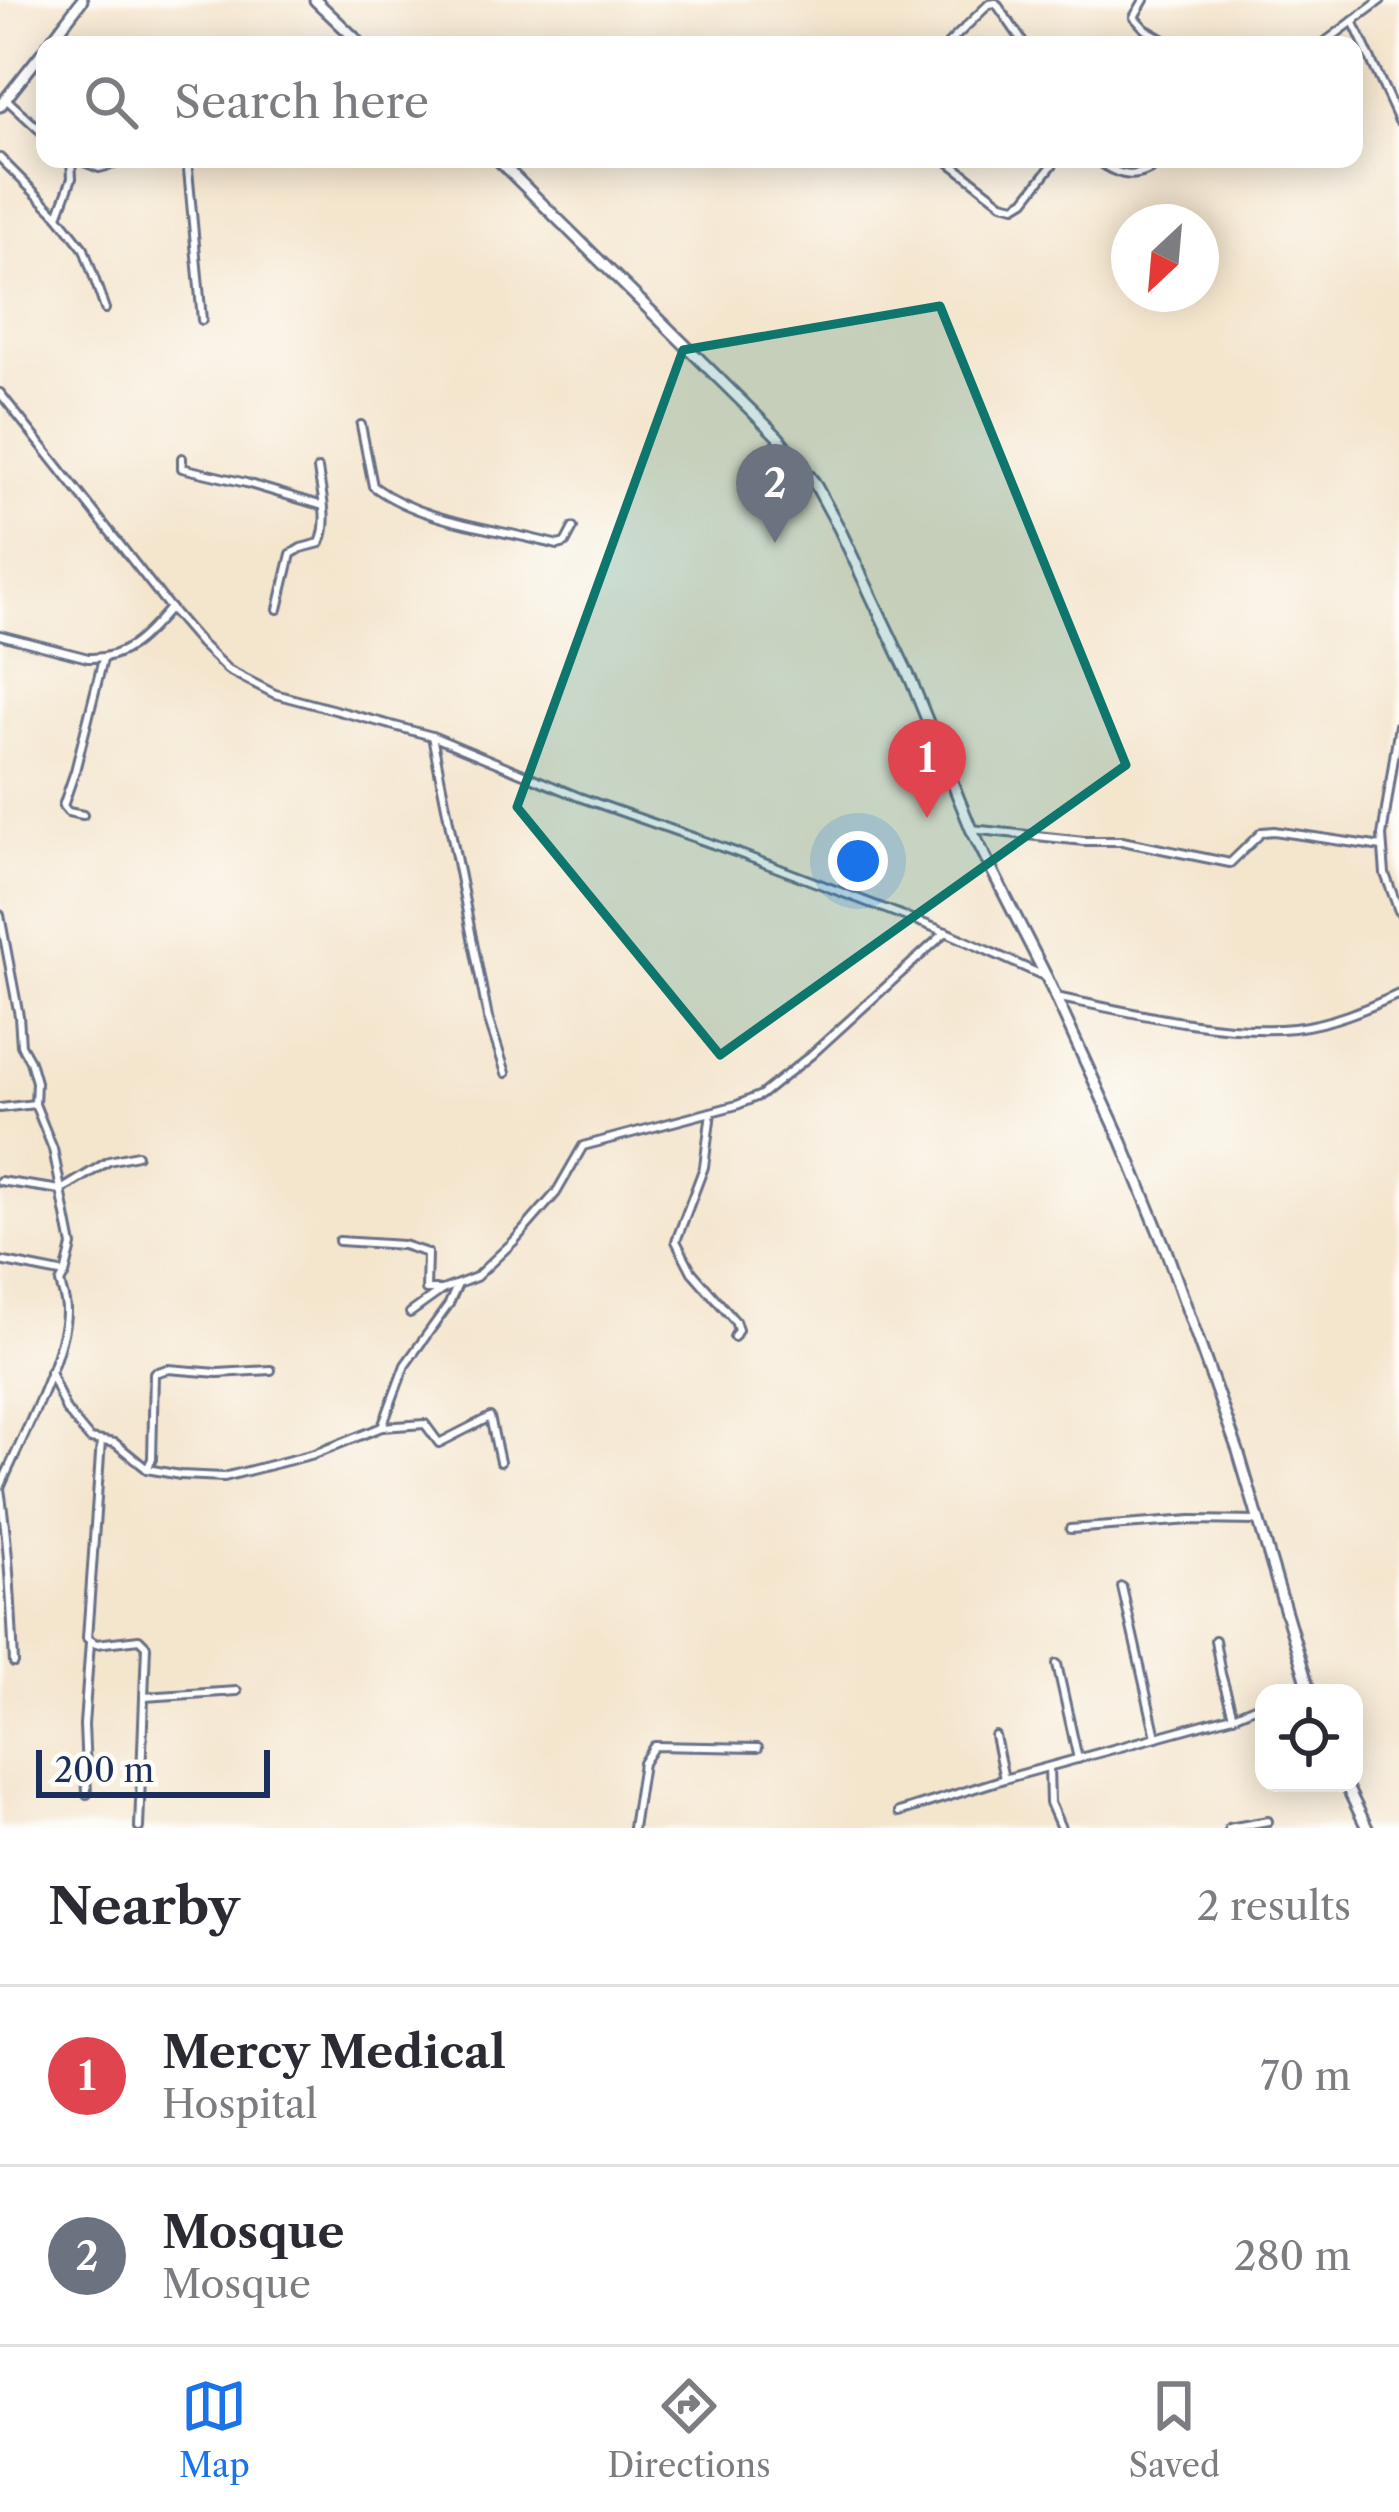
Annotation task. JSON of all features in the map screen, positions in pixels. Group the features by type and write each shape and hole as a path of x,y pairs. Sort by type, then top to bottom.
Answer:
{"street":[{"path":"55,36 82,0"},
{"path":"315,0 353,36"},
{"path":"1144,0 1134,17 1157,36"},
{"path":"1333,36 1381,0"},
{"path":"956,36 989,4 996,3 1019,36"},
{"path":"1353,21 1360,36"},
{"path":"1363,43 1399,121"},
{"path":"36,61 3,102 36,128"},
{"path":"0,158 84,249 105,309"},
{"path":"58,216 73,168"},
{"path":"188,168 202,320"},
{"path":"506,168 778,436 814,482 911,680 971,830 1047,977 1122,1142 1238,1451 1308,1684"},
{"path":"958,168 1001,202 1015,206 1051,168"},
{"path":"1107,168 1128,176 1154,168"},
{"path":"0,393 170,608 228,670 275,694 432,736 579,796 946,932 1047,977"},
{"path":"361,425 373,486 396,500 443,518 558,545 565,543 573,528"},
{"path":"182,458 182,467 323,506"},
{"path":"278,609 291,554 320,543 323,537 318,469"},
{"path":"0,635 103,659 121,654 142,639 170,608"},
{"path":"83,815 63,806 103,659"},
{"path":"1399,725 1382,847 1385,874 1399,911"},
{"path":"432,736 488,1018 506,1072"},
{"path":"971,830 1122,842 1230,863 1262,832 1382,847"},
{"path":"0,915 21,1045 36,1082 35,1104 53,1149 72,1246 60,1282 67,1307 64,1327 50,1372 0,1488 11,1569 14,1663"},
{"path":"410,1313 442,1290 476,1277 514,1241 556,1193 583,1146 761,1095 946,932"},
{"path":"1056,997 1244,1030 1326,1022 1399,994"},
{"path":"0,1108 35,1104"},
{"path":"711,1112 704,1167 676,1241 692,1272 735,1321 734,1337"},
{"path":"0,1181 61,1190 109,1162 136,1155"},
{"path":"339,1240 403,1245 428,1253 426,1290 442,1290"},
{"path":"0,1261 65,1274"},
{"path":"382,1427 405,1365 458,1284"},
{"path":"147,1468 152,1459 154,1373 168,1369 271,1370"},
{"path":"50,1372 66,1410 90,1439 115,1443 147,1468 180,1475 224,1478 314,1454 382,1427 425,1424 439,1443 490,1417 500,1462"},
{"path":"101,1442 86,1638 96,1644 130,1639 144,1641 146,1646 139,1828"},
{"path":"1070,1528 1258,1520"},
{"path":"1122,1587 1156,1737"},
{"path":"1215,1640 1233,1716"},
{"path":"86,1794 84,1725 90,1642"},
{"path":"1057,1664 1078,1759"},
{"path":"144,1697 237,1691"},
{"path":"899,1812 1255,1707"},
{"path":"995,1736 1004,1780"},
{"path":"633,1828 643,1762 654,1746 758,1748"},
{"path":"1049,1767 1050,1803 1061,1828"},
{"path":"1349,1792 1367,1828"},
{"path":"1229,1828 1268,1821"}],"highlighted area":[{"path":"940,306 1126,765 720,1055 517,807 683,350"}],"place":[{"name":"Mosque","path":"775,543"},
{"name":"Mercy Medical","path":"927,818"}]}
